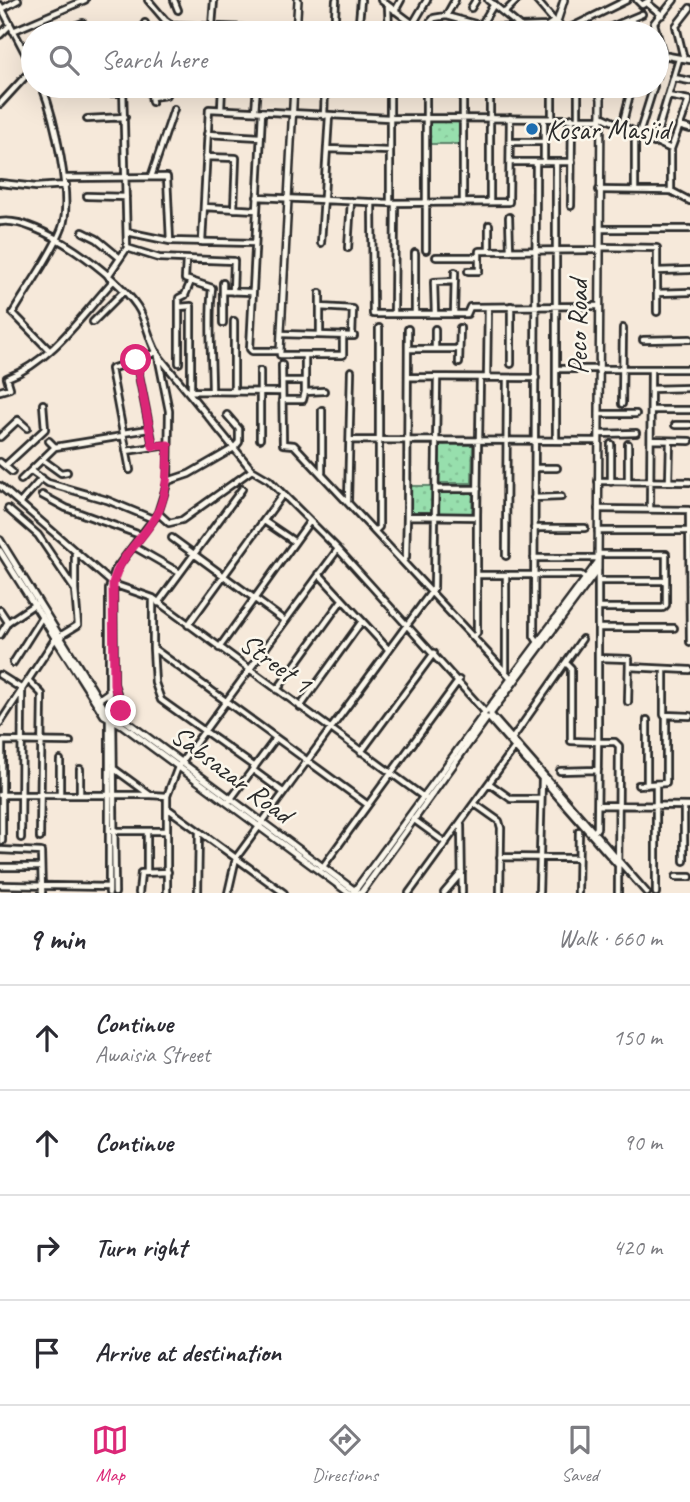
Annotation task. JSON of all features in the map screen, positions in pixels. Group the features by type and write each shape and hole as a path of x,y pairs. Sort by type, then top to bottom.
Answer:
{"street":[{"path":"18,0 1,7 21,44"},
{"path":"30,21 85,0"},
{"path":"148,0 166,21"},
{"path":"174,0 178,10"},
{"path":"212,21 214,0"},
{"path":"297,21 298,0"},
{"path":"335,21 336,0"},
{"path":"359,21 360,0"},
{"path":"382,0 409,21"},
{"path":"395,11 401,0"},
{"path":"415,21 427,0"},
{"path":"446,16 455,0"},
{"path":"471,8 476,0"},
{"path":"488,0 515,21"},
{"path":"505,12 517,0"},
{"path":"536,0 554,21"},
{"path":"555,21 564,0"},
{"path":"586,21 627,0"},
{"path":"637,0 641,5 648,1 661,14"},
{"path":"657,21 674,0"},
{"path":"484,21 494,4"},
{"path":"388,6 389,21"},
{"path":"669,93 684,59 676,26 690,8"},
{"path":"626,21 642,14"},
{"path":"432,21 434,18 446,16 457,21"},
{"path":"0,35 21,24"},
{"path":"674,78 690,81"},
{"path":"0,104 21,79"},
{"path":"669,96 690,100 671,149 671,191"},
{"path":"45,98 65,178 65,212 62,230 13,313 50,351"},
{"path":"108,276 127,248 124,98"},
{"path":"221,98 221,109"},
{"path":"257,98 260,136 250,350 280,351"},
{"path":"293,98 280,355 343,355 343,335"},
{"path":"321,243 327,149 325,98"},
{"path":"390,98 394,314"},
{"path":"426,98 426,250"},
{"path":"463,98 463,203"},
{"path":"490,98 490,202"},
{"path":"552,98 552,118"},
{"path":"571,206 577,98"},
{"name":"Peco Road","path":"598,98 601,118 598,229 598,561"},
{"path":"622,126 629,98"},
{"path":"635,190 637,133 650,98"},
{"path":"654,143 667,98"},
{"path":"151,177 174,108"},
{"path":"202,242 209,109 426,119 601,118 671,149"},
{"path":"87,119 125,117"},
{"path":"257,197 392,203 509,202 510,118"},
{"path":"544,118 544,162"},
{"path":"679,126 690,129"},
{"path":"207,134 260,136"},
{"path":"510,142 544,142"},
{"path":"327,149 389,151"},
{"path":"206,157 236,158 234,209"},
{"path":"510,162 572,162"},
{"path":"536,162 534,636 539,644"},
{"path":"556,162 556,441"},
{"path":"65,178 167,179 170,241"},
{"path":"0,183 36,187 66,185"},
{"path":"599,190 671,191 690,201"},
{"path":"87,196 126,197"},
{"path":"348,248 351,201"},
{"path":"372,202 372,313 375,315 468,314 470,307 598,306"},
{"path":"204,207 256,210"},
{"path":"509,217 510,251"},
{"path":"0,222 18,223 82,252 136,304 148,325 157,354 169,411 168,481 158,513 115,570 113,584 114,684 126,722"},
{"path":"489,225 489,251"},
{"path":"598,229 690,229"},
{"path":"83,232 97,239 120,258"},
{"path":"127,232 170,241 254,243"},
{"path":"468,271 479,271 478,251 656,247 657,312"},
{"path":"127,248 159,258 234,261 233,292"},
{"path":"415,253 415,314"},
{"path":"436,257 478,257"},
{"path":"186,260 185,279 212,288 209,316 212,328 212,391"},
{"path":"657,271 690,270"},
{"path":"454,314 455,272"},
{"path":"0,391 10,388 7,378 21,372 50,351 113,281"},
{"path":"179,363 179,298 186,295 191,281"},
{"path":"435,314 434,282 455,281"},
{"path":"223,284 223,323"},
{"path":"93,322 124,291"},
{"path":"223,291 251,292"},
{"path":"657,293 690,292"},
{"path":"320,293 320,334"},
{"path":"179,307 191,306 190,391"},
{"path":"511,306 511,364"},
{"path":"281,334 353,335 353,309 320,307"},
{"path":"487,378 488,307"},
{"path":"233,391 234,321"},
{"path":"376,530 379,527 379,328"},
{"path":"459,363 460,328"},
{"path":"622,404 623,328"},
{"path":"404,560 407,557 408,329"},
{"path":"435,329 435,349"},
{"path":"643,340 690,339"},
{"path":"408,349 459,349"},
{"path":"130,470 111,369 157,354"},
{"path":"157,354 252,470 269,480 338,549 459,680 647,893"},
{"path":"282,400 303,400 305,355"},
{"path":"136,360 153,446"},
{"path":"282,365 283,444 296,447 348,500 512,680"},
{"path":"557,369 690,369"},
{"path":"650,509 651,370"},
{"path":"260,371 260,439"},
{"path":"348,500 351,371"},
{"path":"408,377 536,378"},
{"path":"228,893 236,858 432,591 435,583 437,378"},
{"path":"474,636 477,633 480,378"},
{"path":"506,556 507,378"},
{"path":"282,381 305,381"},
{"path":"651,388 690,388"},
{"path":"190,391 282,392"},
{"path":"305,392 324,391"},
{"path":"5,466 45,429 43,404"},
{"path":"321,474 322,410"},
{"path":"651,410 690,410"},
{"path":"598,414 636,414"},
{"path":"168,481 189,474 234,448 239,442 239,429 227,415"},
{"path":"0,437 18,421 27,428"},
{"path":"676,425 690,425"},
{"path":"21,480 55,447 149,429"},
{"path":"350,440 556,441 636,433"},
{"path":"49,440 55,447"},
{"path":"651,440 690,441"},
{"path":"669,482 670,441"},
{"path":"611,444 611,482"},
{"path":"628,444 628,482"},
{"path":"126,451 168,445"},
{"path":"43,460 61,473 67,472"},
{"path":"0,462 12,472"},
{"path":"535,468 557,468"},
{"path":"158,513 169,523 182,520 252,470"},
{"path":"32,471 48,483 107,500 153,519"},
{"path":"20,503 42,477"},
{"path":"598,481 690,482"},
{"name":"Street 1","path":"0,486 113,584 153,598 427,799"},
{"path":"158,603 242,489"},
{"path":"436,489 478,489"},
{"path":"188,625 283,494"},
{"path":"42,495 66,508 121,525 140,535"},
{"path":"534,498 561,498"},
{"path":"8,509 38,535 75,590"},
{"path":"598,509 687,509 690,642"},
{"path":"407,516 477,517"},
{"path":"264,521 295,542"},
{"path":"219,648 310,521"},
{"path":"534,528 585,528"},
{"path":"598,531 689,531"},
{"path":"172,538 285,621"},
{"path":"0,540 42,617 111,717 355,893 427,799 598,561"},
{"path":"133,546 180,573"},
{"path":"167,893 167,796 180,765 338,549"},
{"path":"0,551 24,583"},
{"path":"0,723 58,637 78,625 75,552"},
{"path":"534,558 598,561 666,554 665,607 597,608"},
{"path":"594,834 598,805 598,561"},
{"path":"319,574 388,649"},
{"path":"477,575 581,575 587,579"},
{"path":"506,575 506,672"},
{"path":"597,581 666,580"},
{"path":"111,795 113,768 109,589 113,584"},
{"path":"153,598 153,648 158,696 283,792"},
{"path":"277,690 342,600"},
{"path":"0,635 8,622 36,603"},
{"name":"Sabsazar Road","path":"36,603 111,717 126,722 180,765"},
{"path":"0,610 8,622"},
{"path":"13,663 42,617"},
{"path":"300,707 362,621"},
{"path":"597,628 674,628"},
{"path":"512,739 582,639"},
{"path":"153,648 368,805"},
{"path":"361,752 433,653"},
{"path":"597,658 628,657 628,702"},
{"path":"566,663 571,668 571,741 615,742 620,746 618,893"},
{"path":"629,667 690,670"},
{"path":"638,785 666,783 664,669"},
{"path":"0,675 22,690"},
{"path":"321,869 459,680"},
{"path":"28,681 42,694 40,838"},
{"path":"21,838 22,690"},
{"path":"99,699 110,692"},
{"path":"488,714 516,746"},
{"path":"666,716 690,716"},
{"path":"0,885 109,890 111,717"},
{"path":"647,720 647,785"},
{"path":"229,802 276,738"},
{"path":"2,841 1,741 70,742"},
{"path":"409,893 516,746"},
{"path":"60,760 60,795"},
{"path":"113,768 150,795"},
{"path":"80,769 80,795"},
{"path":"561,771 598,770"},
{"path":"539,893 540,799 543,777"},
{"path":"489,785 516,800 540,799"},
{"path":"656,785 656,893"},
{"path":"1,795 167,796"},
{"path":"475,804 499,821 500,893"},
{"path":"598,805 687,806 684,861"},
{"path":"167,808 284,893"},
{"path":"412,819 446,843"},
{"path":"461,825 461,893"},
{"path":"111,831 167,831"},
{"path":"111,831 115,893"},
{"path":"147,831 147,872"},
{"path":"198,893 199,831"},
{"path":"578,893 579,831"},
{"path":"0,850 39,851 42,893"},
{"path":"500,857 578,859"},
{"path":"0,867 41,867"},
{"path":"139,893 140,877 147,872 168,872"},
{"path":"444,893 462,872"},
{"path":"676,877 690,877"}],"green space":[{"path":"428,121 459,121 459,144 428,144"},
{"path":"440,443 473,444 472,483 439,483"},
{"path":"410,486 432,486 432,512 409,512"},
{"path":"439,490 473,490 472,513 439,513"}],"place":[{"name":"Kosar Masjid","path":"532,129"}],"route":[{"path":"121,711 114,684 115,570 158,513 168,481 168,445 153,446 136,360"}]}
